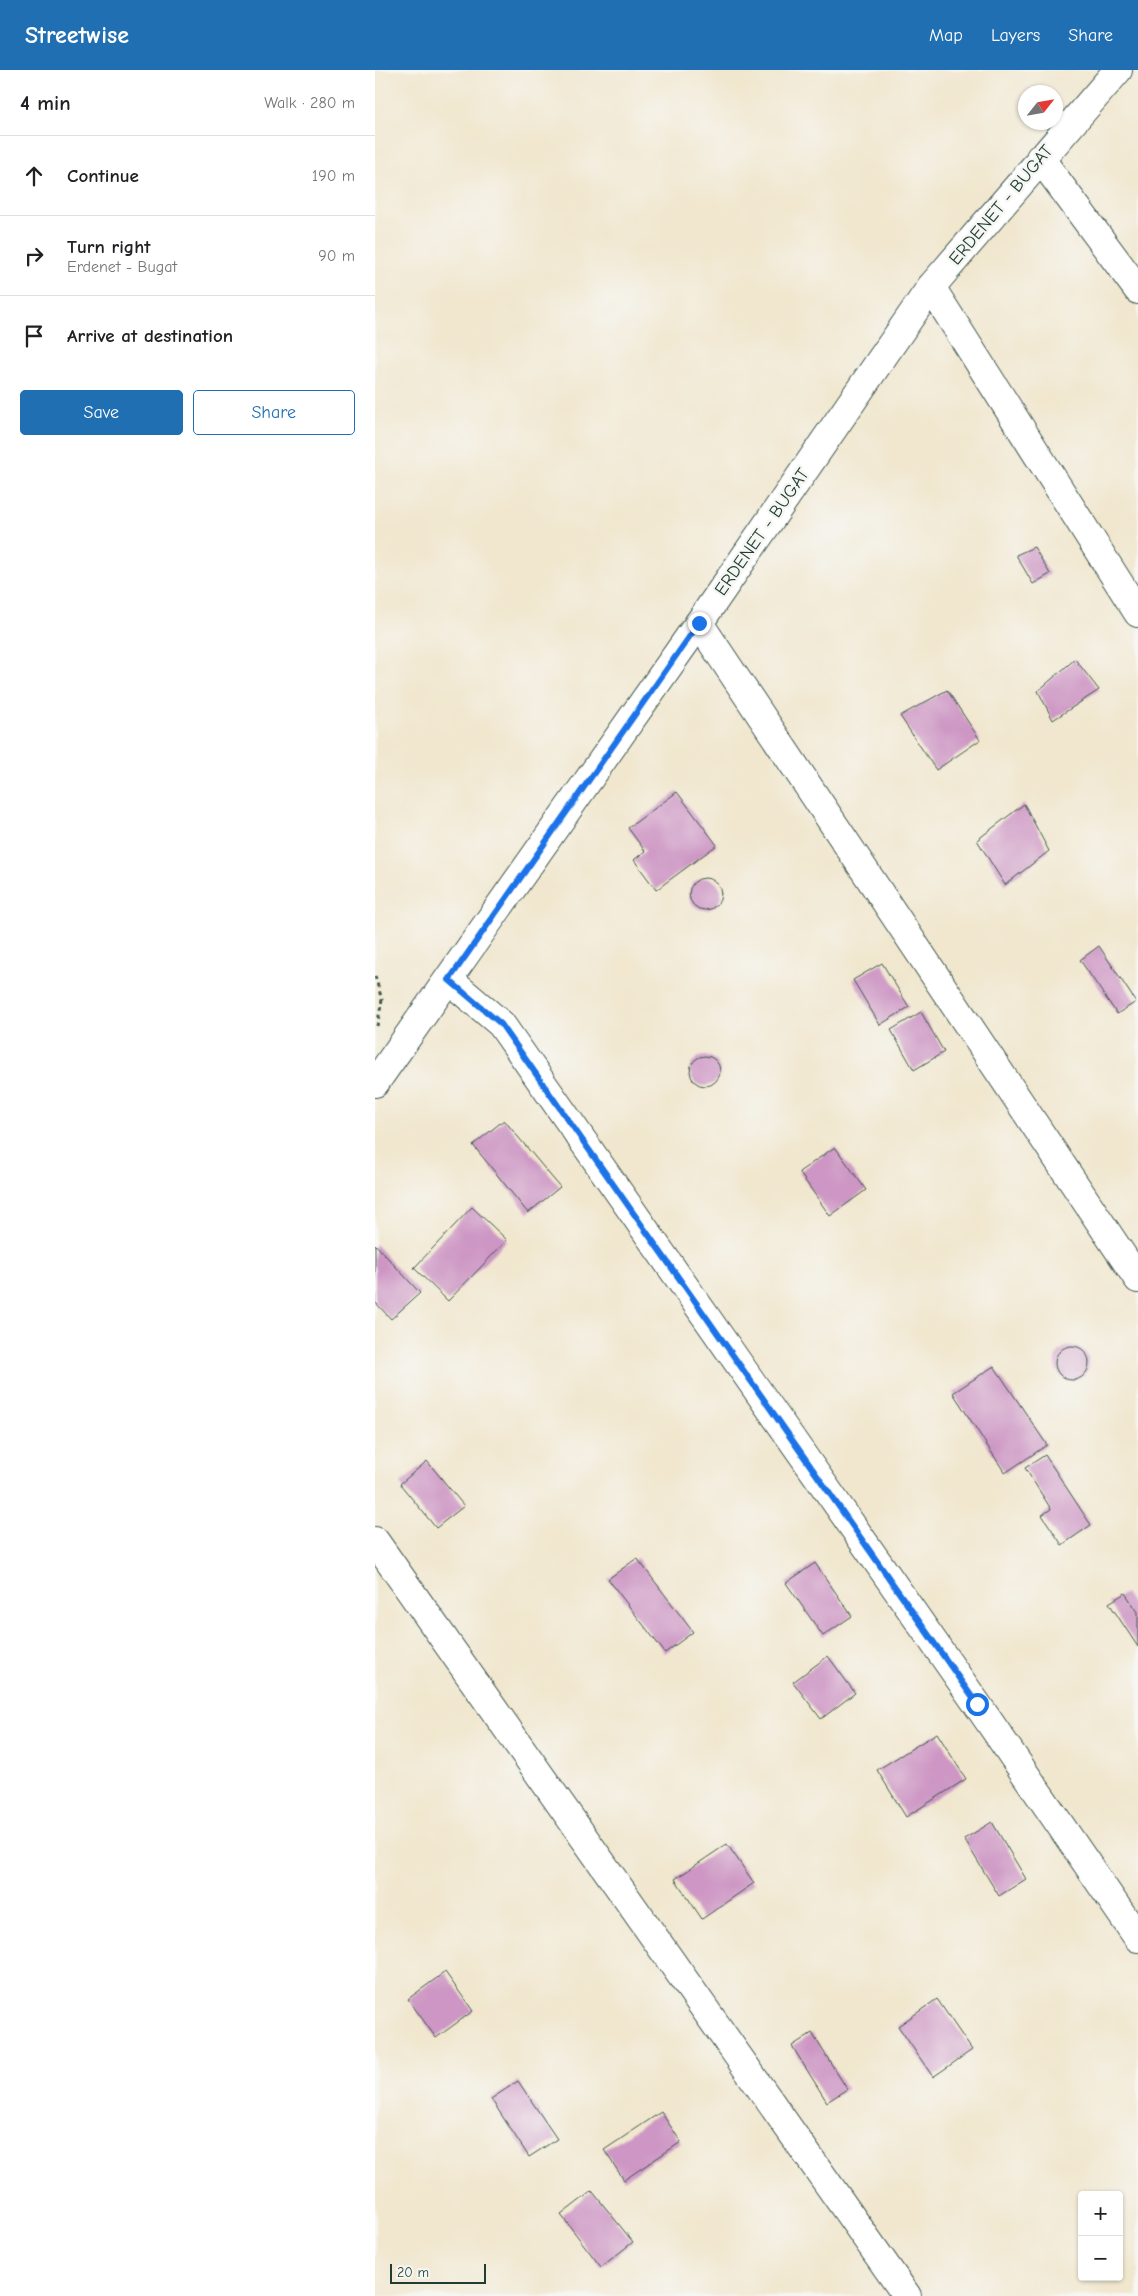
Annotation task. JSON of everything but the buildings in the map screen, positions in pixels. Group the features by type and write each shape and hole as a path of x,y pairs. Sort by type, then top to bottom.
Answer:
{"street":[{"name":"ERDENET - BUGAT","path":"375,1083 699,623 931,287 1040,158 1118,70"},
{"path":"1040,158 1138,290"},
{"path":"931,287 1138,613"},
{"path":"699,623 1138,1279"},
{"path":"449,980 501,1024 977,1704 1138,1938"},
{"path":"375,1541 907,2296"}],"path":[{"path":"375,976 382,1000 377,1027"}],"route":[{"path":"699,623 449,980 501,1024 977,1704"}]}
